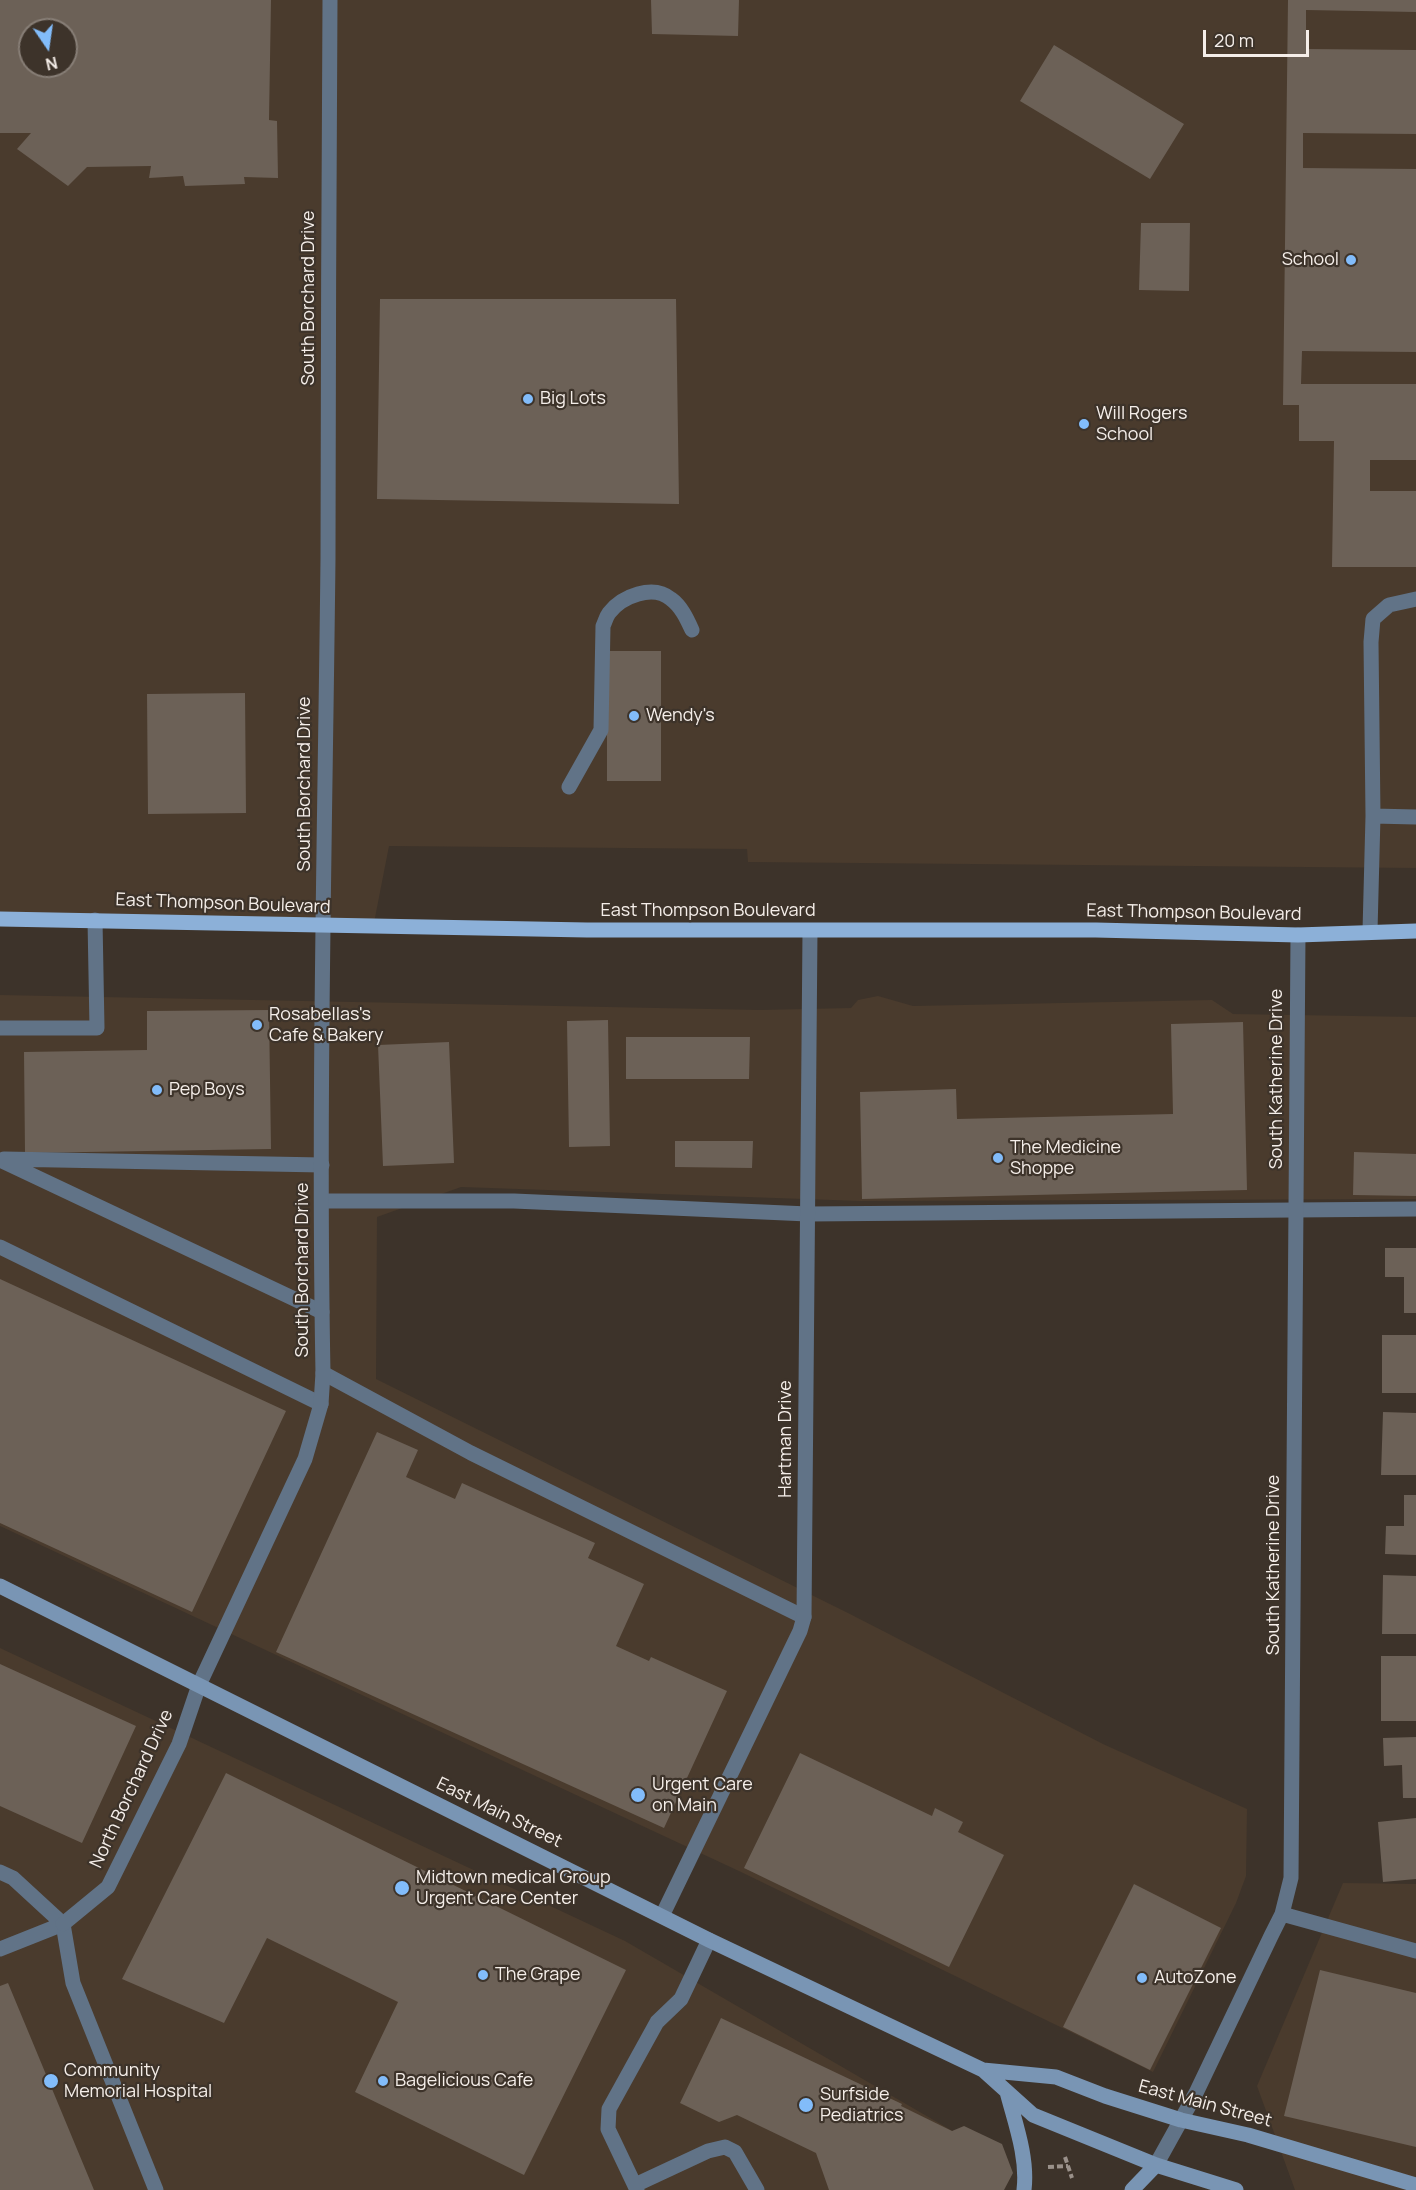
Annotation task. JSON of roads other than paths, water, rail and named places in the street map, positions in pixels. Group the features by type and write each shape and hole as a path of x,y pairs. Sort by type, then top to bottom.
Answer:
{"main road":[{"name":"East Thompson Boulevard","path":"0,919 324,927 810,931 1096,930 1298,934 1416,932"},
{"name":"East Main Street","path":"0,1586 709,1940 983,2070 1033,2115 1156,2165 1236,2190"},
{"name":"East Main Street","path":"983,2070 1056,2077 1105,2096 1181,2120 1248,2135 1416,2185"},
{"path":"1007,2092 1026,2175 1024,2190"},
{"path":"1132,2190 1156,2165"}],"street":[{"name":"South Borchard Drive","path":"199,1685 305,1459 321,1404 323,1373 322,994 330,0"},
{"path":"569,787 601,729 603,626 609,613 623,601 638,594 653,592 671,598 684,614 692,630"},
{"path":"1370,931 1373,816 1371,642 1373,619 1389,605 1416,600"},
{"path":"1373,816 1416,817"},
{"path":"0,1028 97,1028 95,920"},
{"name":"Hartman Drive","path":"662,1916 800,1631 804,1617 810,931"},
{"name":"South Katherine Drive","path":"1156,2165 1181,2120 1282,1914 1289,1888 1298,934"},
{"path":"0,1159 322,1165"},
{"path":"0,1159 322,1312"},
{"path":"322,1201 514,1201 808,1214 1416,1209"},
{"path":"0,1247 321,1404"},
{"path":"323,1373 471,1453 804,1617"},
{"name":"North Borchard Drive","path":"0,1949 63,1924 108,1887 178,1744 199,1685"},
{"path":"0,1872 13,1878 63,1924 73,1983 156,2190"},
{"path":"1282,1914 1416,1951"},
{"path":"709,1940 681,1999 657,2022 609,2109 608,2129 636,2187 708,2151 725,2147 735,2152 757,2190"}],"place":[{"name":"School","path":"1351,260"},
{"name":"Big Lots","path":"528,399"},
{"name":"Will Rogers School","path":"1084,424"},
{"name":"Wendy's","path":"634,716"},
{"name":"Rosabellas's Cafe & Bakery","path":"257,1025"},
{"name":"Pep Boys","path":"157,1090"},
{"name":"The Medicine Shoppe","path":"998,1158"},
{"name":"Urgent Care on Main","path":"638,1795"},
{"name":"Midtown medical Group Urgent Care Center","path":"402,1888"},
{"name":"The Grape","path":"483,1975"},
{"name":"AutoZone","path":"1142,1978"},
{"name":"Community Memorial Hospital","path":"51,2081"},
{"name":"Bagelicious Cafe","path":"383,2081"},
{"name":"Surfside Pediatrics","path":"806,2105"}]}
